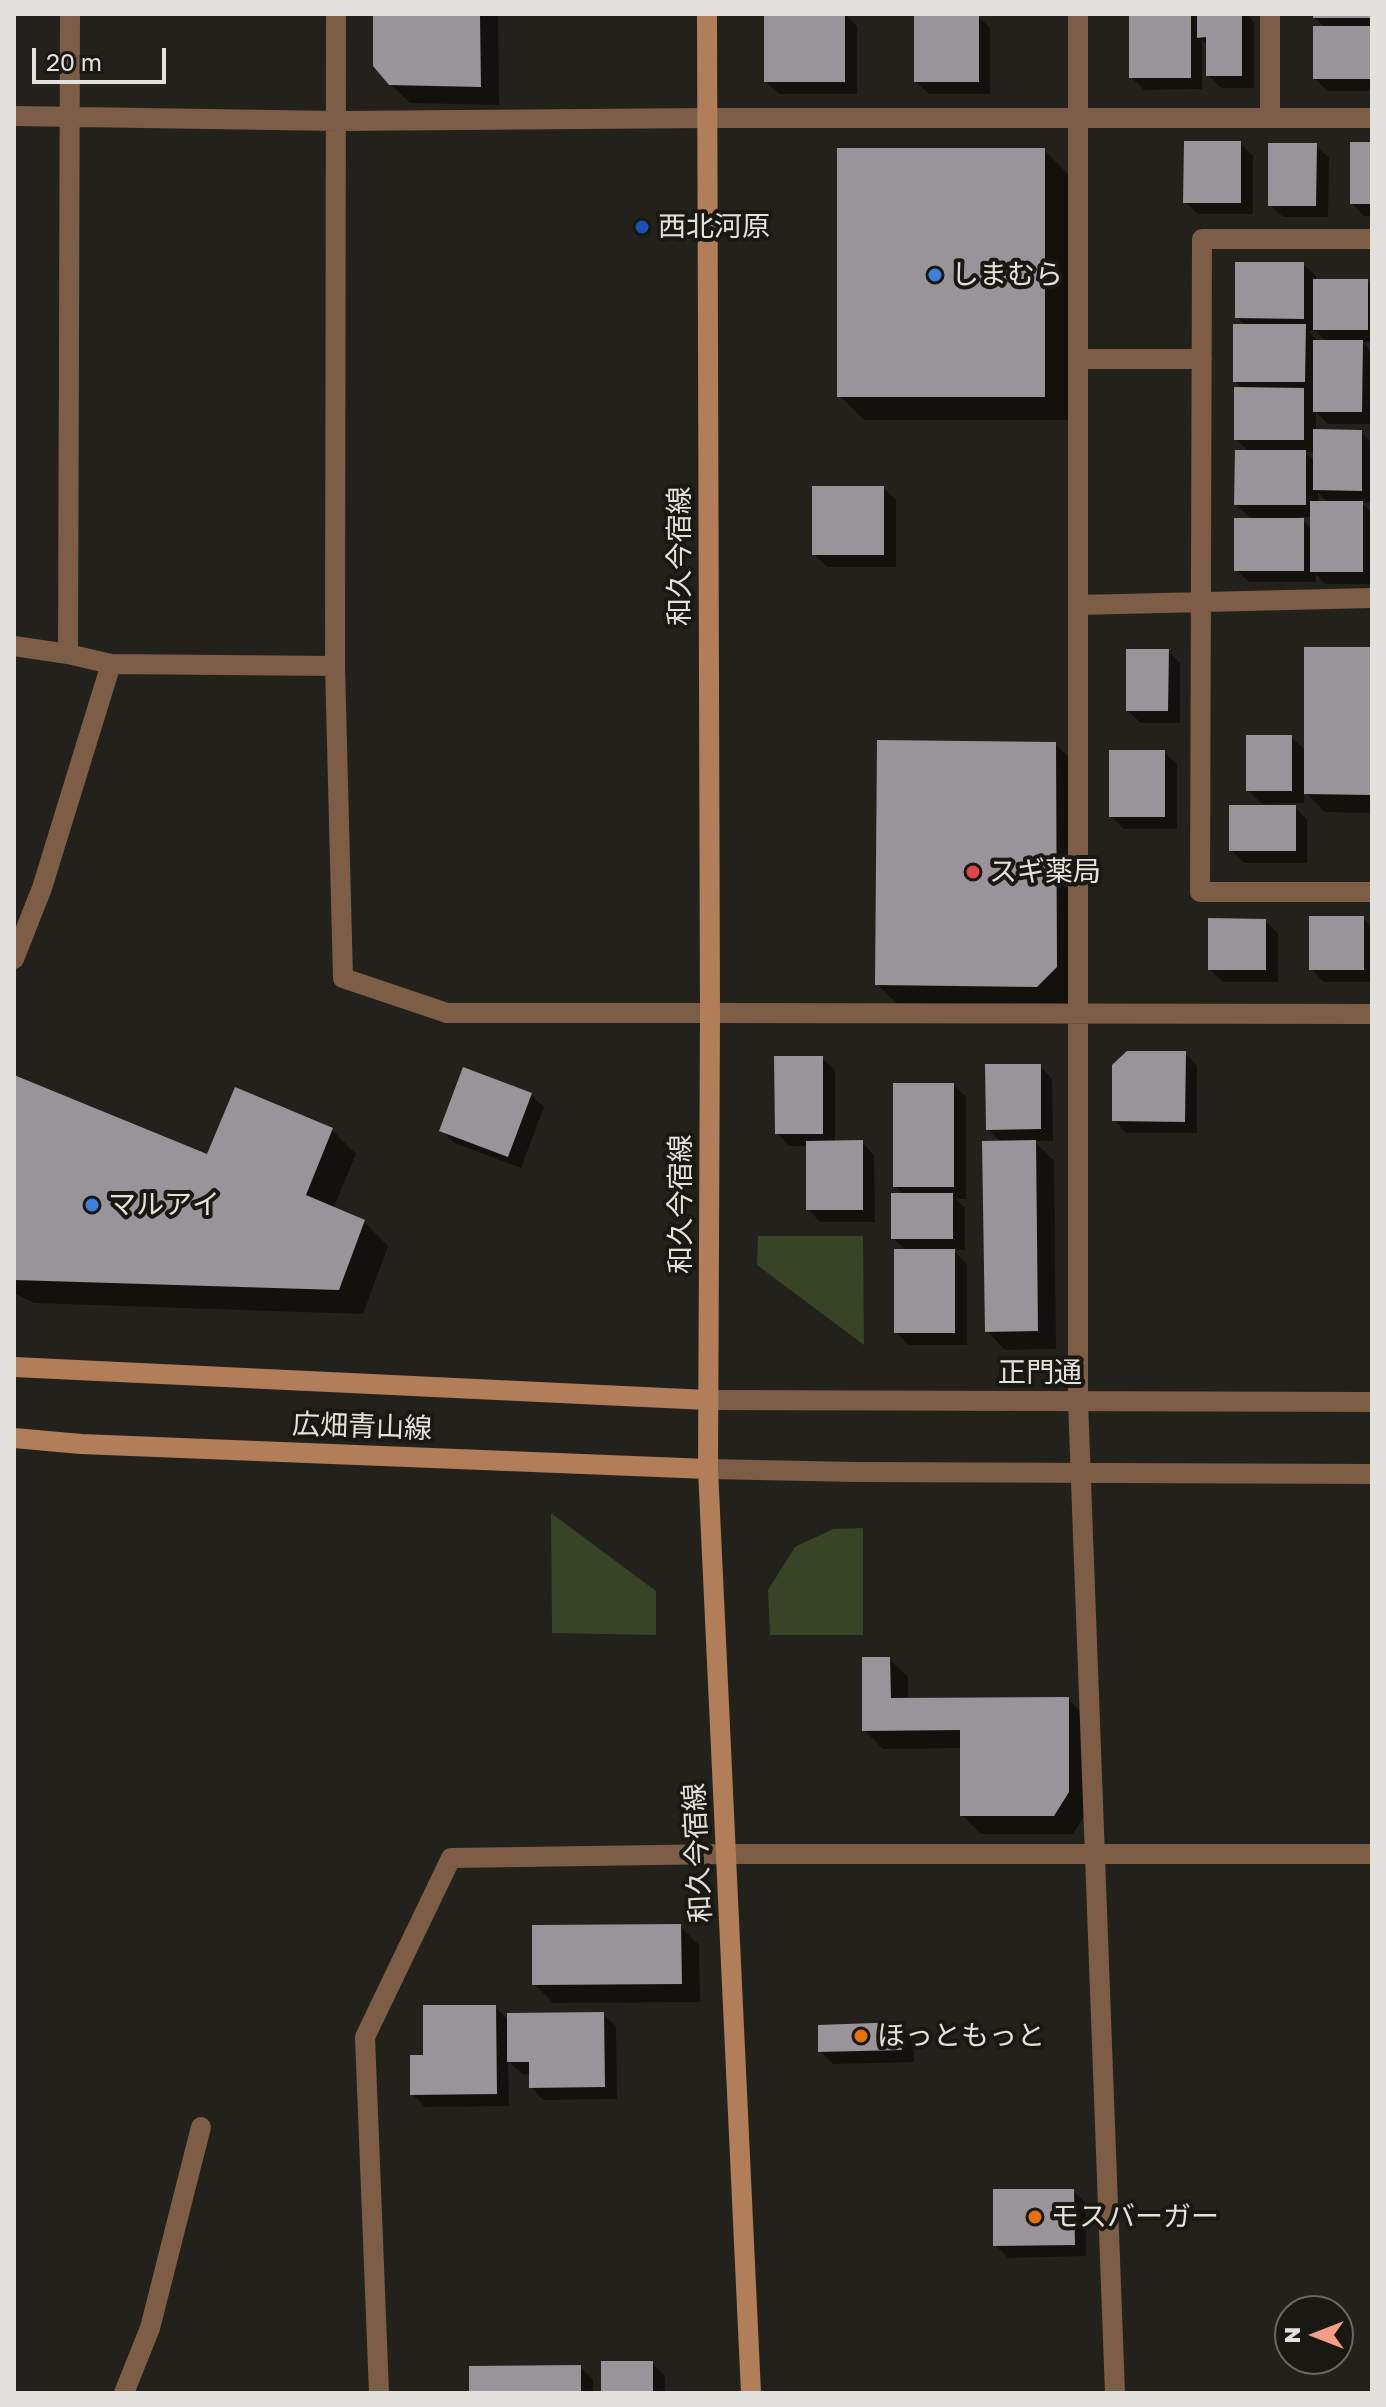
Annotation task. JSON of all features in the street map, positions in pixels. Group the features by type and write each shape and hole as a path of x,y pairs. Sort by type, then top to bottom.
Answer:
{"main road":[{"name":"和久今宿線","path":"707,14 708,1469 751,2393"},
{"name":"広畑青山線","path":"14,1367 707,1400"},
{"name":"広畑青山線","path":"14,1438 97,1445 708,1469"}],"street":[{"path":"68,654 70,14"},
{"path":"336,14 335,666 343,978 447,1013 1372,1014"},
{"path":"1078,14 1078,1401 1115,2393"},
{"path":"1270,14 1270,118"},
{"path":"14,116 337,121 1372,118"},
{"path":"1372,239 1202,239 1200,892 1372,892"},
{"path":"1078,359 1202,359"},
{"path":"1078,605 1372,598"},
{"path":"14,646 111,664 335,666"},
{"path":"14,959 42,888 111,664"},
{"name":"正門通","path":"707,1400 1372,1402"},
{"path":"708,1469 1372,1474"},
{"path":"379,2393 365,2037 451,1858 726,1854 1372,1854"},
{"path":"124,2393 150,2328 201,2127"}],"green space":[{"path":"758,1236 863,1236 864,1345 757,1265"},
{"path":"551,1513 656,1591 656,1635 552,1633"},
{"path":"863,1528 863,1635 770,1635 768,1590 795,1547 833,1529"}],"building":[{"path":"373,14 480,14 481,87 389,85 373,66"},
{"path":"764,14 845,14 845,82 764,82"},
{"path":"914,14 979,14 979,82 914,82"},
{"path":"1129,14 1191,14 1191,78 1129,78"},
{"path":"1197,14 1242,14 1242,76 1206,76 1206,37 1197,38"},
{"path":"1313,14 1372,14 1372,18 1313,18"},
{"path":"1313,26 1372,26 1372,79 1313,79"},
{"path":"1184,141 1241,141 1241,203 1183,203"},
{"path":"1350,142 1372,142 1372,204 1350,204"},
{"path":"1268,143 1317,143 1316,206 1268,206"},
{"path":"837,148 1045,148 1045,397 837,397"},
{"path":"1235,262 1304,262 1304,319 1235,318"},
{"path":"1313,279 1368,279 1368,330 1313,330"},
{"path":"1233,324 1306,324 1305,382 1233,382"},
{"path":"1313,340 1363,340 1362,412 1313,412"},
{"path":"1234,387 1304,388 1304,440 1234,440"},
{"path":"1313,429 1362,430 1362,491 1313,490"},
{"path":"1235,450 1306,450 1306,505 1234,505"},
{"path":"812,486 884,486 884,555 812,555"},
{"path":"1310,501 1363,501 1363,572 1310,572"},
{"path":"1234,518 1304,518 1304,571 1234,571"},
{"path":"1304,647 1372,647 1371,795 1304,794"},
{"path":"1126,649 1169,649 1168,711 1126,711"},
{"path":"1246,735 1292,735 1292,791 1246,791"},
{"path":"877,740 1056,742 1057,967 1037,987 875,985"},
{"path":"1109,750 1165,750 1165,817 1109,817"},
{"path":"1229,805 1296,805 1296,851 1229,851"},
{"path":"1309,916 1364,916 1364,970 1309,970"},
{"path":"1208,918 1266,919 1266,970 1208,970"},
{"path":"1127,1051 1186,1051 1185,1122 1112,1121 1112,1065"},
{"path":"774,1056 823,1056 823,1134 775,1134"},
{"path":"985,1064 1041,1064 1041,1129 986,1130"},
{"path":"463,1067 532,1093 508,1157 439,1131"},
{"path":"14,1075 207,1154 235,1087 333,1128 306,1195 365,1220 339,1290 14,1280"},
{"path":"893,1083 954,1083 954,1187 893,1187"},
{"path":"863,1140 863,1210 806,1210 806,1141"},
{"path":"1036,1140 1038,1331 985,1332 982,1141"},
{"path":"891,1193 953,1193 953,1239 891,1239"},
{"path":"894,1249 955,1249 955,1333 894,1333"},
{"path":"862,1657 890,1657 891,1698 1069,1697 1069,1792 1054,1816 960,1816 960,1730 862,1731"},
{"path":"681,1924 682,1984 532,1985 532,1925"},
{"path":"423,2005 496,2005 497,2094 410,2095 410,2055 423,2055"},
{"path":"604,2012 605,2087 529,2088 529,2062 507,2062 507,2013"},
{"path":"901,2022 902,2050 818,2052 818,2025"},
{"path":"993,2189 1074,2189 1075,2245 993,2246"},
{"path":"601,2361 653,2361 653,2393 601,2393"},
{"path":"581,2365 581,2393 469,2393 469,2366"}],"place":[{"name":"西北河原","path":"642,227"},
{"name":"しまむら","path":"935,275"},
{"name":"スギ薬局","path":"973,872"},
{"name":"マルアイ","path":"92,1205"},
{"name":"ほっともっと","path":"861,2036"},
{"name":"モスバーガー","path":"1035,2217"}]}
